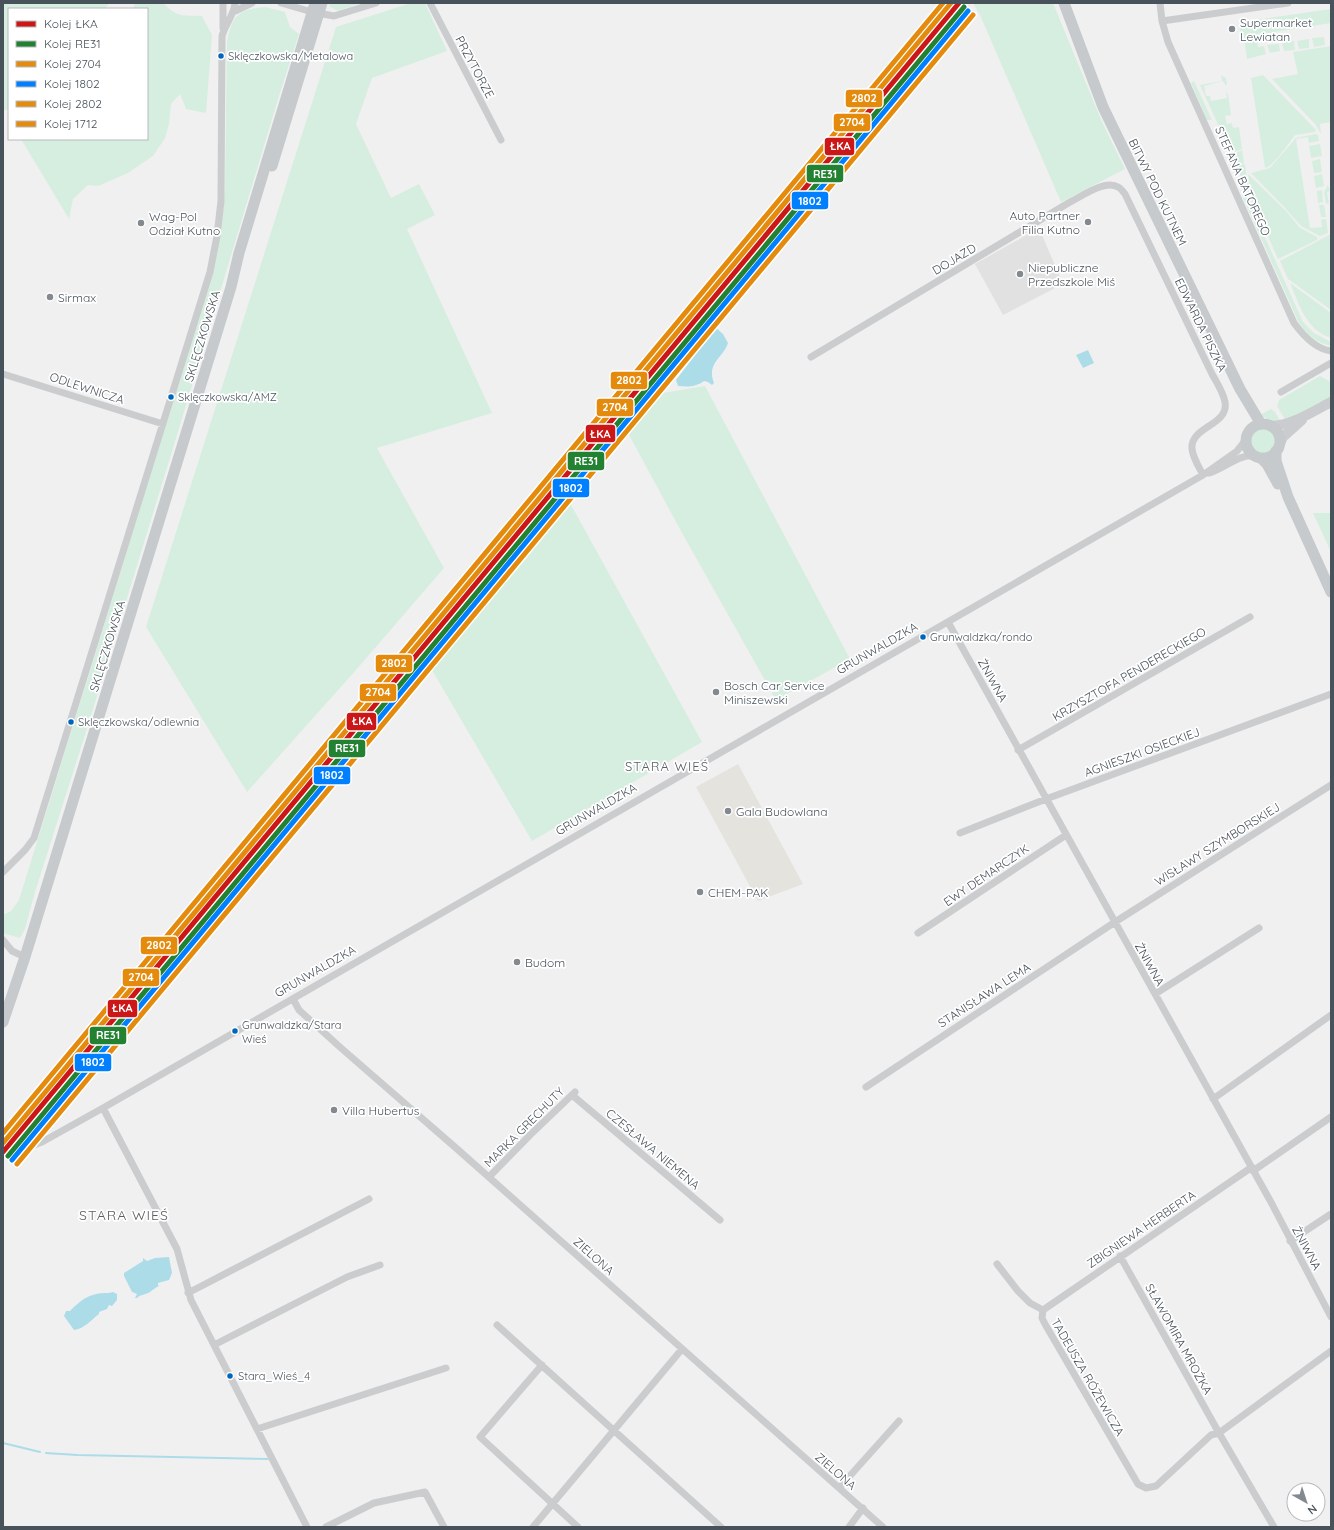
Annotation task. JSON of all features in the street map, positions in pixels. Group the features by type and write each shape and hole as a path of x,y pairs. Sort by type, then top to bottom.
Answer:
{"main road":[{"name":"BITWY POD KUTNEM","path":"1064,3 1103,106 1240,389 1266,425"},
{"name":"SKLĘCZKOWSKA","path":"3,1022 231,288 244,254 317,8"},
{"name":"BITWY POD KUTNEM","path":"1240,389 1241,399 1248,417 1249,426 1246,437"},
{"path":"1288,497 1280,487 1267,464 1248,449 1246,437 1255,426 1266,425 1277,432 1278,447 1276,461 1288,497 1331,592"},
{"path":"1258,457 1271,456 1278,447"}],"street":[{"path":"3,872 25,850 34,838 210,272 217,236 221,201 221,56 223,3"},
{"path":"223,30 233,12 235,3"},
{"path":"233,12 252,3"},
{"path":"281,3 317,8 334,16 376,3"},
{"name":"PRZYTORZE","path":"430,3 501,140"},
{"name":"STEFANA BATOREGO","path":"1160,3 1162,21 1168,42 1294,323 1301,333 1313,343 1331,351"},
{"path":"1162,21 1288,3"},
{"name":"DOJAZD","path":"811,356 1070,202 1102,185 1110,185"},
{"name":"EDWARDA PISZKA","path":"1110,185 1118,187 1125,194 1226,403 1218,420 1197,435 1193,442 1192,448 1194,456 1203,475"},
{"path":"1281,392 1331,363"},
{"name":"ODLEWNICZA","path":"3,374 163,424"},
{"path":"1266,425 1285,424 1304,417 1331,402"},
{"path":"1278,447 1283,437 1304,417"},
{"name":"GRUNWALDZKA","path":"21,1150 42,1142 293,999 1203,475 1237,451 1246,437"},
{"name":"GRUNWALDZKA","path":"1203,475 1214,472 1248,455 1258,457"},
{"name":"KRZYSZTOFA PENDERECKIEGO","path":"1018,750 1250,617"},
{"name":"ŻNIWNA","path":"948,622 1252,1169 1331,1317"},
{"name":"AGNIESZKI OSIECKIEJ","path":"960,833 1046,799 1331,694"},
{"name":"WISŁAWY SZYMBORSKIEJ","path":"1114,922 1331,785"},
{"name":"EWY DEMARCZYK","path":"918,933 1066,835"},
{"name":"STANISŁAWA LEMA","path":"866,1087 1114,922"},
{"path":"1155,994 1259,928"},
{"path":"3,940 12,951 24,957"},
{"name":"ZIELONA","path":"293,999 299,1010 884,1527"},
{"path":"1213,1099 1331,1015"},
{"name":"MARKA GRECHUTY","path":"489,1177 573,1094"},
{"name":"CZESŁAWA NIEMENA","path":"573,1094 720,1220"},
{"path":"102,1108 178,1250 188,1293 307,1527"},
{"name":"ZBIGNIEWA HERBERTA","path":"1043,1310 1120,1256 1331,1117"},
{"path":"188,1293 369,1198"},
{"path":"1290,1241 1331,1214"},
{"name":"SŁAWOMIRA MROŻKA","path":"1120,1256 1219,1433"},
{"name":"TADEUSZA RÓŻEWICZA","path":"997,1264 1018,1291 1030,1303 1043,1310 1042,1318 1045,1324 1138,1484 1144,1488 1156,1486 1211,1435 1219,1433"},
{"path":"214,1345 347,1277 380,1265"},
{"path":"497,1325 721,1527"},
{"path":"533,1527 682,1349"},
{"path":"1274,1527 1219,1433 1331,1351"},
{"path":"542,1365 480,1437 578,1527"},
{"path":"257,1429 446,1368"},
{"path":"840,1488 899,1422"},
{"path":"326,1527 374,1503 425,1492 444,1527"},
{"path":"848,1527 862,1508"}],"shaded area":[{"name":"Niepubliczne Przedszkole Miś","path":"1039,228 1063,284 1003,315 975,264"},
{"path":"738,764 803,884 758,901 696,787"}],"green space":[{"path":"3,3 109,3 106,8 8,8 8,109 3,111"},
{"path":"135,3 163,3 168,8 181,15 202,16 212,35 206,113 186,109 180,94 171,104 169,124 165,138 153,156 128,173 98,186 88,185 73,199 69,219 22,140 148,140 148,8 133,8"},
{"path":"329,3 361,3 338,11 330,7"},
{"path":"411,3 425,3 447,51 372,78 356,124 391,198 419,184 435,215 407,229 492,413 377,448 444,568 356,670 247,792 146,627 336,27"},
{"path":"973,3 1053,3 1102,122 1125,169 1061,202 980,15"},
{"path":"265,7 285,12 290,27 299,34 85,735 35,892 25,929 20,938 3,933 3,915 11,911 19,900 123,564 221,232 225,191 227,42 229,33 234,20 242,12"},
{"path":"1331,9 1331,23 1256,35 1258,47 1264,46 1266,54 1247,59 1244,38 1241,38 1239,24 1244,21 1245,25 1248,24 1248,21"},
{"path":"1324,37 1325,45 1314,47 1312,38"},
{"path":"1309,39 1309,48 1299,49 1297,41"},
{"path":"1294,41 1295,50 1284,51 1282,43"},
{"path":"1279,44 1280,51 1270,53 1267,45"},
{"path":"1331,46 1331,122 1320,124 1321,134 1315,124 1272,79 1298,74 1293,52"},
{"path":"1221,75 1226,78 1226,86 1223,81 1204,86 1206,96 1210,96 1211,101 1227,98 1226,92 1228,94 1231,115 1225,116 1227,124 1232,123 1233,128 1239,127 1242,149 1231,153 1200,85 1222,81"},
{"path":"1263,75 1316,130 1315,132 1295,135 1277,159 1265,168 1251,78"},
{"path":"1194,81 1212,120 1207,120 1191,83"},
{"path":"1316,134 1318,135 1319,141 1309,143 1308,137 1296,139 1310,228 1322,227 1321,220 1326,219 1328,233 1320,236 1301,226 1251,173 1270,168 1296,138"},
{"path":"1320,144 1322,156 1311,158 1309,146"},
{"path":"1242,150 1244,163 1236,165 1231,155"},
{"path":"1320,159 1322,172 1314,173 1312,161"},
{"path":"1245,164 1249,194 1236,166"},
{"path":"1248,174 1286,211 1300,228 1317,237 1317,240 1278,259 1252,200"},
{"path":"1322,174 1324,186 1316,188 1314,176"},
{"path":"1328,185 1330,191 1327,192 1329,203 1326,204 1324,192"},
{"path":"1242,186 1303,322 1314,333 1331,342 1331,346 1321,343 1312,337 1304,330 1298,321 1243,198"},
{"path":"1322,190 1323,202 1318,203 1317,191"},
{"path":"1319,205 1324,205 1326,217 1321,217"},
{"path":"1331,234 1331,310 1288,279 1280,261"},
{"path":"1290,283 1331,313 1331,338 1322,334 1309,323 1300,308"},
{"path":"1320,376 1331,382 1331,398 1286,421 1277,406 1279,400"},
{"path":"705,386 850,659 776,700 682,533 628,433 663,393"},
{"path":"1271,409 1275,412 1281,422 1273,422 1260,415"},
{"path":"1263,429 1272,432 1275,441 1272,450 1263,453 1254,450 1251,441 1254,432"},
{"path":"570,503 702,742 532,841 432,670"},
{"path":"1313,513 1331,513 1331,552"}],"water":[{"path":"713,325 723,334 728,343 712,370 714,383 712,385 704,381 692,386 678,386 676,380 695,355"},
{"path":"1088,350 1094,363 1083,368 1076,355"},
{"path":"169,1257 172,1273 169,1280 158,1283 159,1286 150,1292 135,1298 137,1294 132,1292 124,1273 143,1261 143,1258 147,1261 155,1258"},
{"path":"113,1292 117,1294 117,1300 112,1306 109,1305 107,1309 99,1312 99,1314 81,1328 74,1330 64,1316 66,1311 70,1311 89,1296"}],"waterway":[{"path":"3,1443 40,1452"},
{"path":"46,1453 268,1459"}],"rail line":[{"name":"2802","path":"3,1133 943,3"},
{"name":"2704","path":"3,1143 951,3"},
{"name":"ŁKA","path":"3,1152 959,3"},
{"name":"RE31","path":"8,1156 964,7"},
{"name":"1802","path":"12,1160 968,11"},
{"name":"1712","path":"17,1164 973,15"}],"place":[{"name":"Supermarket Lewiatan","path":"1232,29"},
{"name":"Sklęczkowska/Metalowa","path":"221,56"},
{"name":"Auto Partner Filia Kutno","path":"1088,222"},
{"name":"Wag-Pol Odział Kutno","path":"141,223"},
{"name":"Niepubliczne Przedszkole Miś","path":"1020,274"},
{"name":"Sirmax","path":"50,297"},
{"name":"Sklęczkowska/AMZ","path":"171,397"},
{"name":"Grunwaldzka/rondo","path":"923,637"},
{"name":"Bosch Car Service Miniszewski","path":"716,692"},
{"name":"Sklęczkowska/odlewnia","path":"71,722"},
{"name":"Gala Budowlana","path":"728,811"},
{"name":"CHEM-PAK","path":"700,892"},
{"name":"Budom","path":"517,962"},
{"name":"Grunwaldzka/Stara Wieś","path":"235,1031"},
{"name":"Villa Hubertus","path":"334,1110"},
{"name":"Stara_Wieś_4","path":"230,1376"}],"district":[{"name":"STARA WIEŚ","path":"667,766"},
{"name":"STARA WIEŚ","path":"124,1215"}]}
